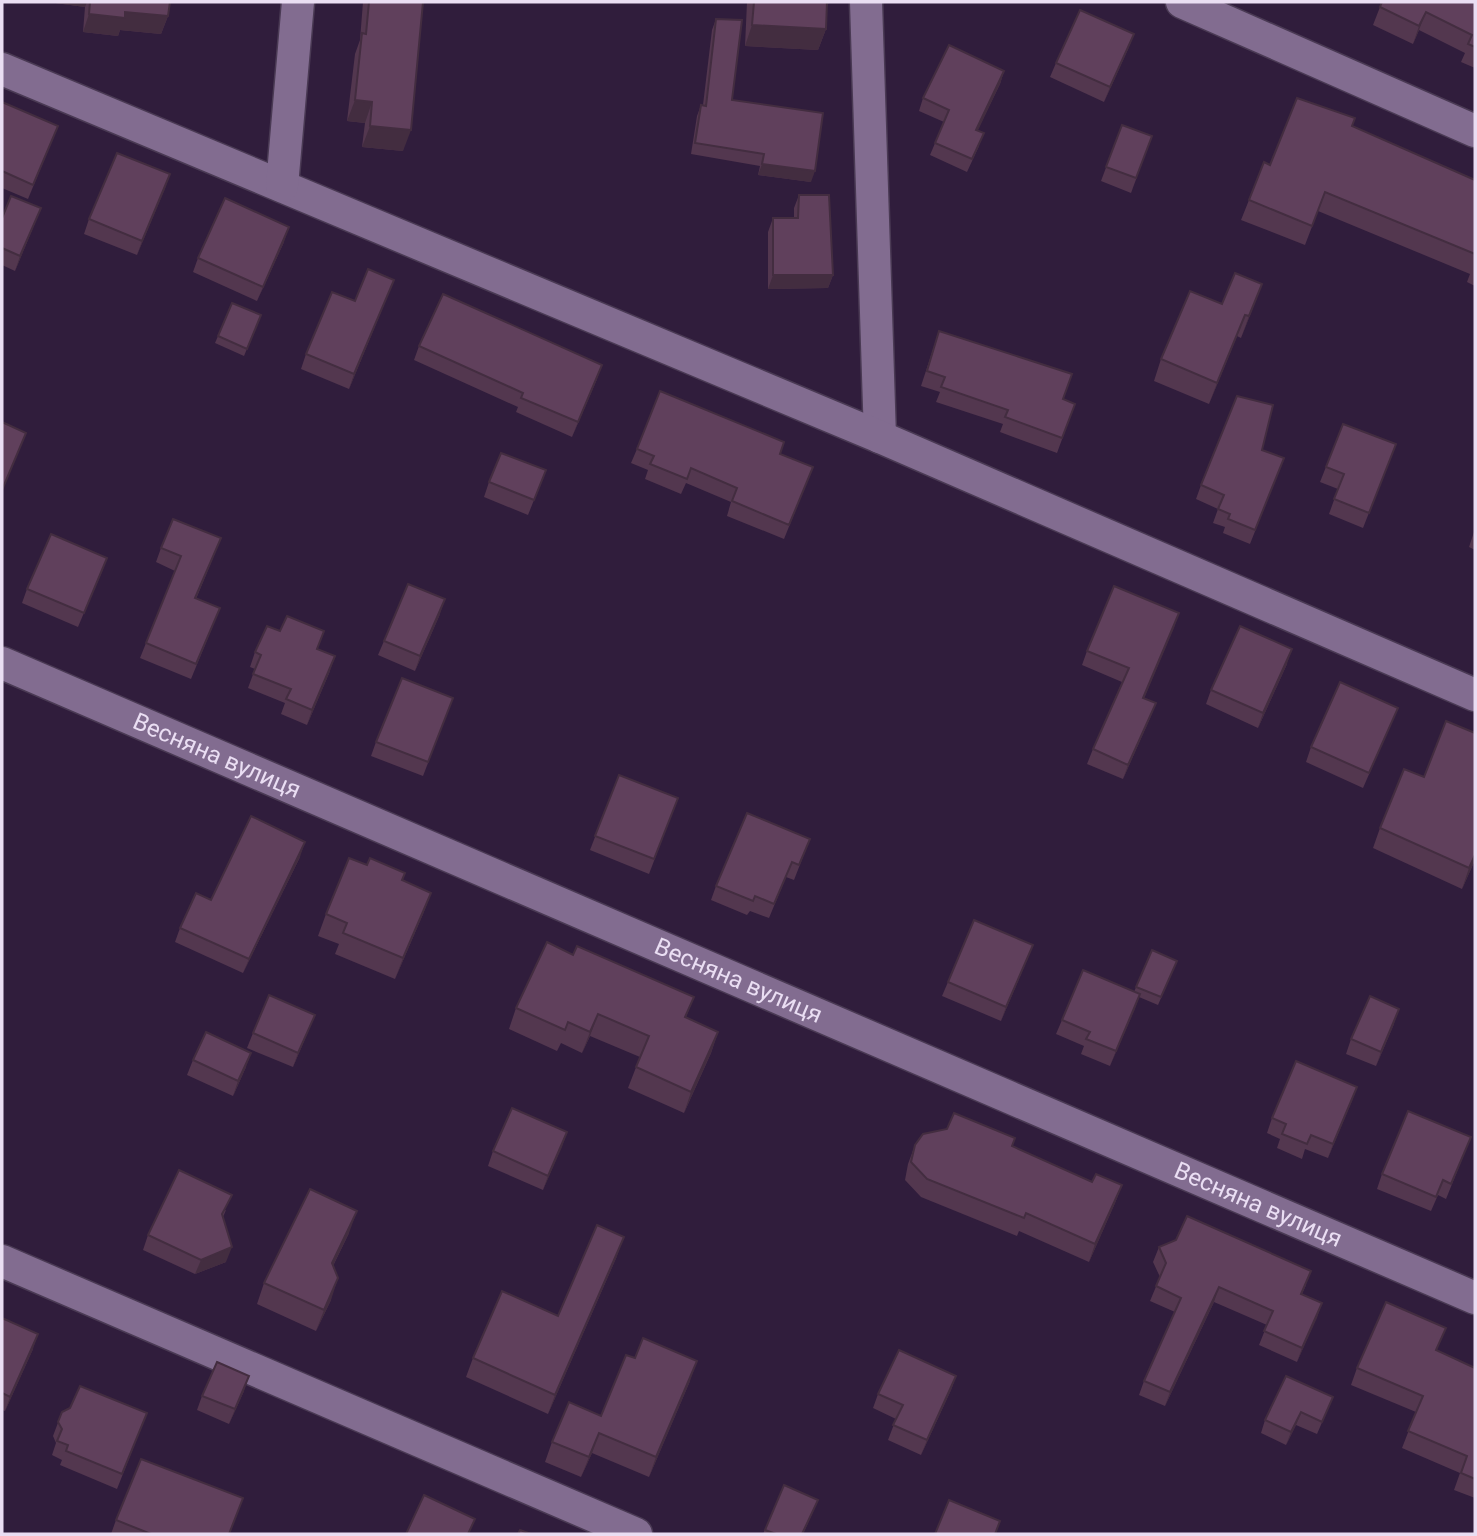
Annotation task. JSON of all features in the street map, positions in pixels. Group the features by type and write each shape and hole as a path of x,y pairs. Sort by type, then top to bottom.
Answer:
{"street":[{"path":"282,186 298,2"},
{"path":"866,2 880,437"},
{"path":"1182,2 1475,131"},
{"path":"2,69 880,437 1475,695"},
{"name":"Весняна вулиця","path":"2,663 1475,1298"},
{"path":"2,1261 636,1534"}],"building":[{"path":"90,2 170,2 168,16 125,12 125,18 89,14"},
{"path":"369,2 423,2 411,130 370,126 372,102 355,100 362,33 366,34"},
{"path":"754,2 827,2 826,29 752,25"},
{"path":"1382,2 1475,2 1475,47 1468,44 1472,35 1426,12 1419,26 1380,7"},
{"path":"1080,10 1134,34 1110,87 1056,63"},
{"path":"716,19 742,20 732,100 823,113 815,171 762,164 764,154 695,143 701,105 706,106"},
{"path":"949,45 1004,71 976,130 984,133 972,159 935,143 949,110 923,98"},
{"path":"1297,98 1355,118 1352,126 1475,180 1475,254 1325,192 1312,226 1249,200 1264,162 1270,165"},
{"path":"2,102 58,126 33,185 2,171"},
{"path":"1122,125 1152,136 1136,178 1106,167"},
{"path":"117,153 170,174 142,241 89,219"},
{"path":"799,195 829,195 833,275 773,275 773,218 798,218"},
{"path":"11,196 41,208 20,256 2,248 2,218"},
{"path":"225,198 289,227 263,287 198,258"},
{"path":"368,269 394,280 354,374 306,354 332,292 355,301"},
{"path":"1235,273 1262,284 1249,316 1245,315 1217,383 1161,359 1190,291 1222,304"},
{"path":"443,294 602,365 578,422 521,398 523,393 419,346"},
{"path":"232,303 261,315 247,349 218,336"},
{"path":"939,331 1072,374 1063,399 1075,404 1062,438 1005,417 1008,410 941,387 945,377 927,371"},
{"path":"660,391 784,442 780,454 813,467 789,525 732,501 737,488 691,468 687,479 650,464 654,456 637,449"},
{"path":"1237,396 1273,405 1262,450 1284,458 1255,530 1228,519 1230,514 1218,509 1224,495 1201,485"},
{"path":"2,422 26,433 2,490"},
{"path":"1343,424 1396,444 1369,513 1334,499 1344,474 1326,467"},
{"path":"501,453 546,470 534,500 489,482"},
{"path":"173,519 221,538 195,598 220,608 196,664 146,643 181,556 161,548"},
{"path":"51,534 107,558 84,613 27,589"},
{"path":"408,584 445,599 420,656 384,641"},
{"path":"1114,586 1179,613 1143,698 1156,703 1128,765 1093,749 1129,668 1087,651"},
{"path":"287,616 324,631 317,649 335,656 312,710 286,699 291,689 253,674 261,655 255,652 267,626 280,631"},
{"path":"1240,626 1292,649 1263,713 1211,690"},
{"path":"402,678 453,698 428,762 376,742"},
{"path":"1340,682 1398,708 1369,773 1311,747"},
{"path":"1446,721 1475,733 1475,855 1469,868 1380,828 1404,769 1424,777"},
{"path":"619,775 678,798 654,859 595,836"},
{"path":"747,813 810,839 799,865 792,862 774,904 755,896 753,901 716,886"},
{"path":"251,816 305,842 249,959 180,928 196,893 211,900"},
{"path":"349,858 367,865 370,858 405,873 402,880 431,893 403,958 343,933 347,923 326,914"},
{"path":"974,920 1033,945 1006,1007 948,982"},
{"path":"547,942 573,955 577,946 694,997 685,1017 718,1032 691,1092 636,1067 649,1036 598,1014 590,1032 568,1022 565,1030 516,1008"},
{"path":"1152,950 1177,961 1161,997 1136,987"},
{"path":"1083,970 1140,994 1116,1051 1086,1039 1090,1032 1062,1020"},
{"path":"269,995 315,1015 298,1053 253,1033"},
{"path":"1370,996 1399,1009 1381,1052 1351,1039"},
{"path":"206,1032 251,1053 238,1081 193,1060"},
{"path":"1296,1061 1357,1087 1333,1144 1311,1135 1307,1144 1282,1134 1286,1124 1272,1118"},
{"path":"512,1108 567,1132 548,1176 493,1151"},
{"path":"1408,1111 1471,1137 1451,1184 1443,1180 1436,1197 1382,1174"},
{"path":"954,1113 1015,1138 1012,1146 1092,1182 1096,1174 1122,1185 1095,1244 1026,1213 1024,1218 927,1179 911,1162 915,1145 923,1134 947,1129"},
{"path":"179,1170 232,1195 222,1214 232,1247 201,1260 148,1235"},
{"path":"310,1189 357,1211 332,1263 338,1278 324,1310 264,1283"},
{"path":"1187,1216 1311,1271 1301,1294 1322,1303 1302,1348 1264,1331 1273,1311 1219,1287 1170,1392 1144,1381 1181,1298 1156,1286 1166,1263 1159,1247 1176,1240"},
{"path":"597,1225 624,1237 555,1395 473,1358 502,1291 558,1316"},
{"path":"1386,1302 1446,1328 1436,1350 1475,1368 1475,1479 1461,1473 1467,1456 1408,1431 1423,1396 1357,1368"},
{"path":"2,1318 38,1334 10,1397 2,1393"},
{"path":"643,1338 697,1361 656,1457 599,1433 589,1457 552,1442 569,1402 601,1416 626,1355 635,1358"},
{"path":"899,1350 956,1376 927,1440 893,1425 903,1405 878,1394"},
{"path":"217,1362 249,1376 235,1409 202,1396"},
{"path":"1286,1376 1333,1397 1322,1422 1301,1412 1291,1432 1265,1420"},
{"path":"80,1386 147,1413 122,1474 66,1451 68,1445 57,1441 62,1429 58,1422 62,1412 70,1408"},
{"path":"141,1459 243,1498 229,1534 151,1534 116,1520"},
{"path":"784,1485 818,1500 802,1534 776,1534 765,1530"},
{"path":"424,1495 475,1519 468,1534 406,1534"},
{"path":"949,1500 1000,1521 995,1534 935,1534"}]}
